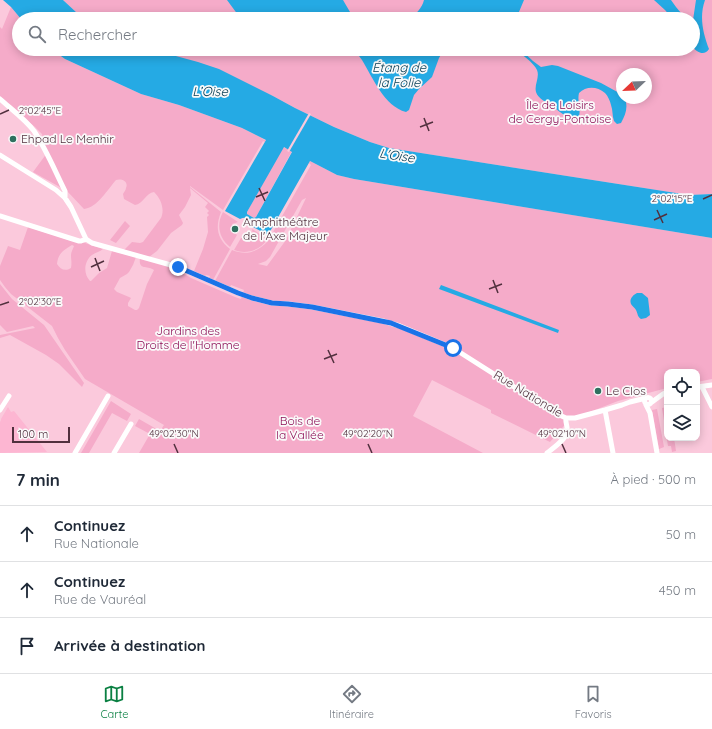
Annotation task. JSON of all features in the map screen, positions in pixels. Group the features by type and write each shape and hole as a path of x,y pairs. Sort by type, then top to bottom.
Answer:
{"street":[{"path":"0,99 29,125 33,131 65,191 65,198"},
{"path":"0,155 56,190 65,198 71,207 86,240"},
{"name":"Rue Nationale","path":"0,216 79,241 86,240 178,267 252,298 272,303 312,307 400,326 453,348 555,413 566,418 582,417 630,402 648,401 652,395 664,393"},
{"path":"712,385 700,387 712,407"},
{"path":"0,410 8,396"},
{"path":"75,453 108,396"},
{"path":"648,401 657,453"},
{"path":"605,410 613,453"},
{"path":"548,453 565,438 568,430 566,418"},
{"path":"114,453 131,424"}],"shaded area":[{"path":"8,407 11,412 14,411 47,452 0,453 0,422"}],"green space":[{"name":"Île de Loisirs de Cergy-Pontoise","path":"63,0 712,0 712,194 689,195 389,148 334,127 273,96 170,56 700,56 700,12 76,12"},
{"path":"11,7 15,12 12,12 12,56 61,56 141,94 179,105 242,128 266,141 263,141 223,210 190,186 221,212 218,223 218,232 222,241 230,249 213,280 209,278 210,276 205,276 194,271 208,232 207,217 209,215 207,213 209,211 205,207 208,203 190,188 191,195 179,215 183,223 182,225 171,233 157,251 149,257 124,250 132,242 143,242 161,218 163,211 162,204 154,192 135,205 124,199 123,194 127,186 124,181 118,179 98,202 89,208 84,209 67,191 33,172 47,153 42,134 0,97 0,27 2,29"},
{"path":"283,147 292,151 256,217 254,218 247,214 247,212"},
{"path":"310,161 337,175 354,179 712,238 712,379 700,381 700,369 664,369 664,389 618,401 569,420 550,442 491,413 491,410 432,380 413,416 483,453 139,453 150,434 135,426 139,419 160,431 164,425 85,379 65,350 52,326 11,294 0,280 0,266 8,246 20,250 28,227 103,249 92,255 87,261 85,271 90,281 107,268 112,251 136,257 129,272 120,278 114,289 117,292 131,298 128,306 135,310 139,308 147,284 154,270 140,265 140,258 173,267 191,278 241,299 244,290 231,285 230,287 215,281 232,250 242,253 252,252 260,248 268,241 311,165 309,163","holes":["306,198 286,240 267,266 258,264 266,261 270,257 302,200","72,245 74,246 71,254 71,268 67,270 63,269 57,264 60,254"]},
{"path":"223,212 238,222 232,224 233,231 237,235 230,247 223,240 219,226"},
{"path":"125,221 130,226 116,243 110,240"},
{"path":"252,229 268,239 265,243 257,249 248,252 234,250 241,238 247,238 253,235"},
{"path":"0,284 12,299 44,325 84,383 82,387 59,364 46,355 10,335 0,338 0,335 35,328 33,326 7,332 0,325"},
{"path":"111,401 131,414 127,421 112,413 89,453 81,453"},
{"path":"662,408 664,408 664,421"},
{"path":"657,409 664,447 659,449 652,410"},
{"path":"667,441 674,441 676,451 672,452 671,446 668,446"}],"water":[{"path":"3,0 63,0 76,12 15,12"},
{"path":"227,0 343,0 350,12 236,12"},
{"path":"424,0 524,0 519,12 417,12 422,6"},
{"path":"654,0 671,0 680,12 667,12"},
{"path":"696,0 705,0 702,13 702,25 709,49 703,53 700,52 700,12 694,12"},
{"name":"L’Oise","path":"61,56 176,56 219,69 334,127 389,148 689,195 712,194 712,238 354,179 337,175 310,161 268,235 253,227 251,220 245,218 240,219 225,211 266,140 242,128 179,105 141,94","holes":["284,147 292,152 256,217 254,218 247,214 247,212"]},
{"name":"Étang de la Folie","path":"359,56 440,56 432,77 414,95 409,110 406,112 398,109 385,98"},
{"path":"523,56 528,56 541,67 552,65 558,66 601,83 616,91 616,104 626,104 625,114 621,123 617,124 614,121 612,107 606,94 595,88 588,88 579,93 579,116 571,118 561,113 537,94 536,89 538,73 535,67"},
{"path":"441,285 559,330 558,333 439,289"},
{"path":"637,293 642,293 648,298 650,315 646,318 641,319 638,316 636,309 631,304 632,297"}],"pier":[{"path":"309,113 311,114 289,152 287,151"}],"place":[{"name":"Ehpad Le Menhir","path":"13,139"},
{"name":"Amphithéâtre de l'Axe Majeur","path":"235,229"},
{"name":"Le Clos","path":"598,391"}],"route":[{"path":"178,267 252,298 272,303 312,307 383,321 400,326 453,348"}],"water label":[{"name":"L'Oise","path":"397,155"}],"park label":[{"name":"Jardins des Droits de l'Homme","path":"188,338"},
{"name":"Bois de la Vallée","path":"300,428"}]}
